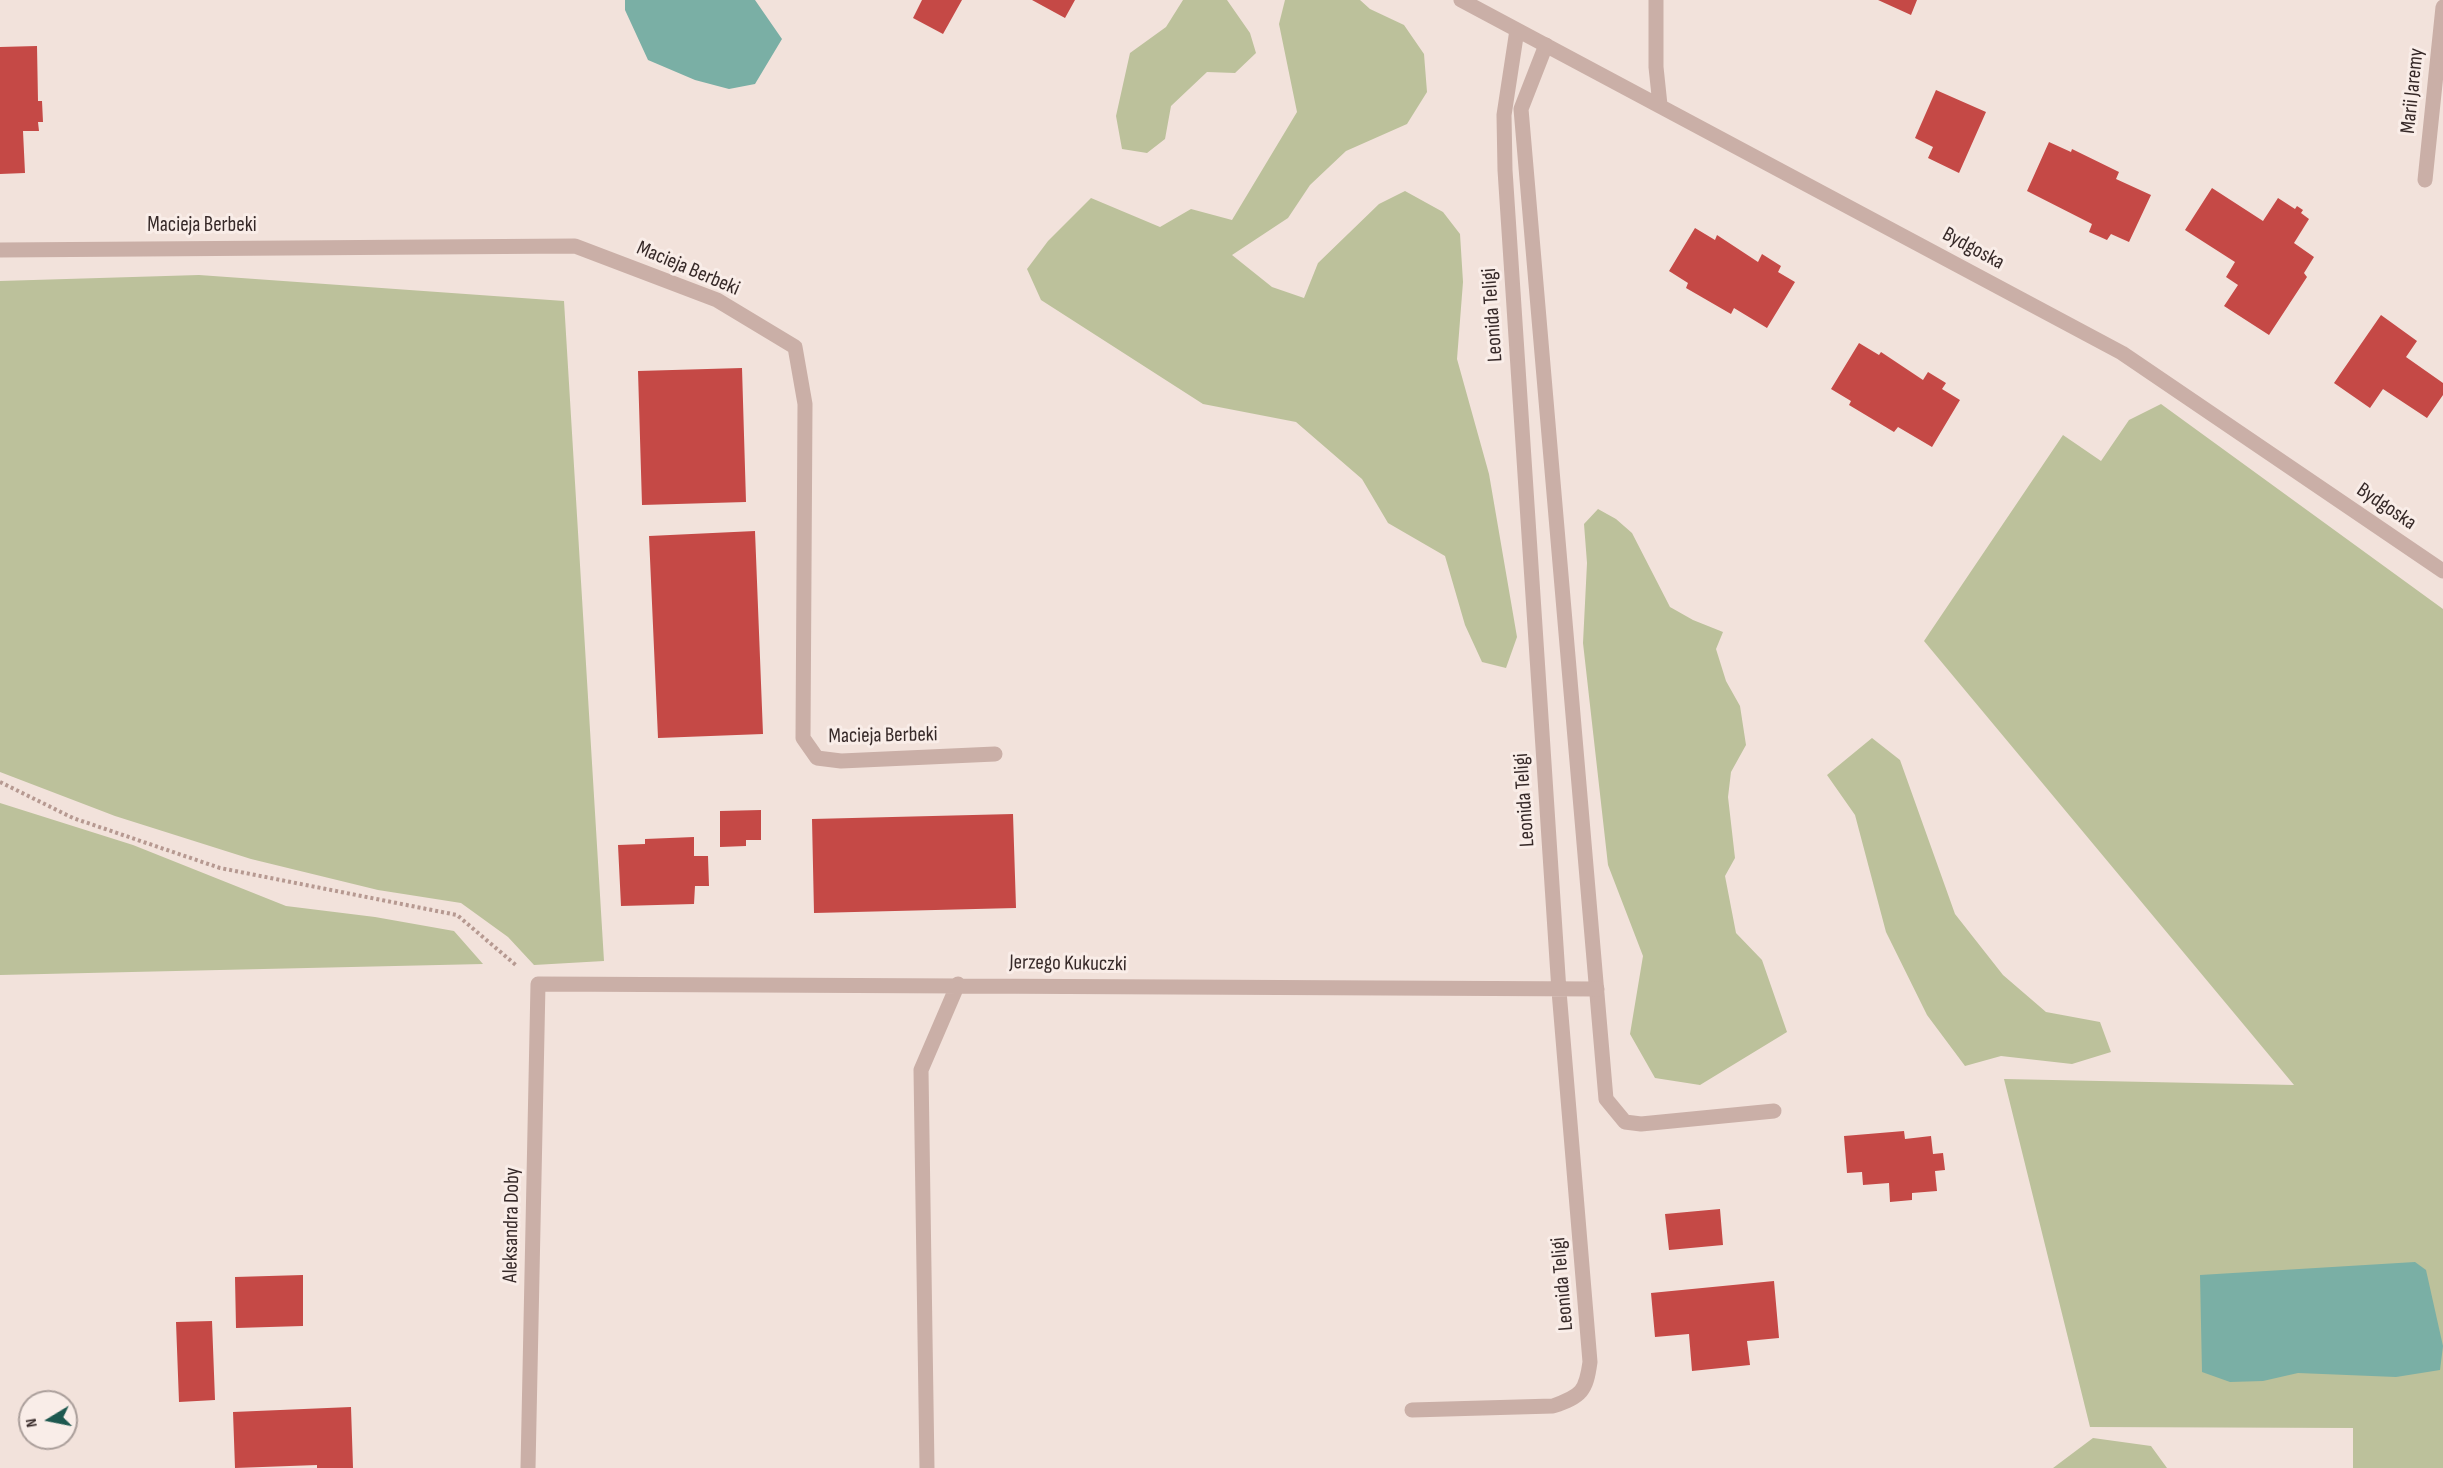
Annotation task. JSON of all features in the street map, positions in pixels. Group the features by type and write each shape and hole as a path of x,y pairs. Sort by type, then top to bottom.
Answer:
{"street":[{"name":"Bydgoska","path":"1461,0 2122,353 2443,571"},
{"path":"1656,0 1656,67 1660,105"},
{"name":"Marii Jaremy","path":"2425,180 2443,6"},
{"name":"Leonida Teligi","path":"1412,1410 1553,1406 1571,1400 1586,1386 1590,1362 1559,991 1505,170 1504,115 1517,30"},
{"path":"1546,45 1521,109 1606,1099 1625,1122 1641,1124 1774,1111"},
{"name":"Macieja Berbeki","path":"0,250 575,246 717,300 795,347 805,404 803,738 817,758 841,761 995,754"},
{"name":"Jerzego Kukuczki","path":"538,984 958,984 1559,991 1597,989"},
{"name":"Aleksandra Doby","path":"528,1468 538,984"},
{"path":"927,1468 921,1070 958,984"}],"path":[{"path":"0,782 73,818 220,868 457,915 538,984"}],"green space":[{"path":"1183,0 1227,0 1250,33 1256,53 1235,73 1207,72 1171,106 1165,139 1147,153 1122,149 1116,116 1130,53 1166,27"},
{"path":"1285,0 1360,0 1370,9 1404,25 1424,54 1427,92 1407,124 1346,151 1310,185 1288,218 1232,255 1272,287 1304,298 1318,263 1379,204 1405,191 1443,212 1460,234 1463,282 1457,359 1489,474 1517,637 1506,668 1482,662 1465,625 1445,556 1388,523 1362,479 1296,422 1203,404 1041,300 1027,269 1048,241 1091,198 1160,227 1191,209 1232,220 1297,112 1279,24"},
{"path":"199,275 564,301 604,961 534,965 508,937 461,903 378,890 251,859 115,816 0,772 0,281"},
{"path":"2161,404 2443,609 2443,1468 2353,1468 2353,1428 2090,1427 2004,1079 2294,1085 1924,641 2063,435 2101,461 2129,420"},
{"path":"1598,509 1616,519 1632,533 1670,607 1693,620 1723,632 1716,649 1726,681 1740,706 1746,745 1731,772 1728,797 1735,858 1725,876 1736,933 1762,960 1787,1032 1700,1085 1655,1078 1630,1034 1643,956 1608,865 1583,643 1587,563 1584,524"},
{"path":"1872,738 1900,760 1955,914 2003,975 2046,1012 2100,1022 2111,1052 2072,1064 2001,1056 1965,1066 1927,1015 1886,932 1855,815 1827,775"},
{"path":"0,803 133,845 286,906 375,917 454,931 483,964 0,975"},
{"path":"2093,1438 2151,1446 2167,1468 2053,1468"}],"water":[{"path":"625,0 755,0 782,39 755,84 729,89 695,80 648,60 625,10"},
{"path":"2415,1262 2426,1270 2443,1346 2440,1370 2396,1377 2298,1373 2263,1381 2230,1382 2202,1372 2200,1275"}],"building":[{"path":"922,0 962,0 943,34 913,18"},
{"path":"1032,0 1075,0 1065,18"},
{"path":"1878,0 1917,0 1911,15"},
{"path":"37,46 38,101 42,101 43,122 38,122 39,131 23,131 25,173 0,174 0,47"},
{"path":"1936,90 1986,112 1959,173 1928,158 1933,147 1915,138"},
{"path":"2049,142 2071,152 2072,149 2119,172 2116,179 2151,195 2129,242 2111,234 2107,240 2089,232 2092,224 2027,191"},
{"path":"2212,188 2263,221 2278,198 2295,209 2297,206 2303,210 2301,213 2309,219 2294,243 2314,257 2304,273 2307,277 2269,335 2224,306 2238,285 2226,277 2235,262 2185,230"},
{"path":"1695,228 1715,240 1717,235 1758,262 1762,254 1781,266 1778,272 1795,282 1767,328 1734,308 1731,314 1686,288 1688,283 1669,271"},
{"path":"2381,315 2417,341 2406,357 2443,383 2443,395 2427,418 2383,389 2370,408 2334,383"},
{"path":"1859,343 1879,355 1881,352 1923,380 1928,372 1946,383 1942,389 1960,400 1932,447 1898,427 1894,432 1849,405 1851,401 1831,389"},
{"path":"742,368 746,502 642,505 638,371"},
{"path":"755,531 763,734 658,738 649,536"},
{"path":"761,810 761,840 746,840 746,846 720,847 720,811"},
{"path":"1013,814 1016,908 814,913 812,819"},
{"path":"694,837 694,856 708,856 709,886 695,886 694,904 621,906 618,845 645,844 645,839"},
{"path":"1904,1131 1905,1139 1931,1136 1933,1154 1943,1153 1945,1170 1935,1171 1937,1191 1912,1193 1912,1200 1890,1202 1889,1183 1863,1185 1862,1172 1847,1173 1844,1136"},
{"path":"1720,1209 1723,1245 1669,1250 1665,1214"},
{"path":"303,1275 303,1326 236,1328 235,1277"},
{"path":"1774,1281 1779,1338 1747,1341 1750,1365 1692,1371 1689,1334 1655,1337 1651,1293"},
{"path":"212,1321 215,1400 179,1402 176,1322"},
{"path":"351,1407 353,1468 317,1468 317,1465 235,1468 233,1412"}]}
